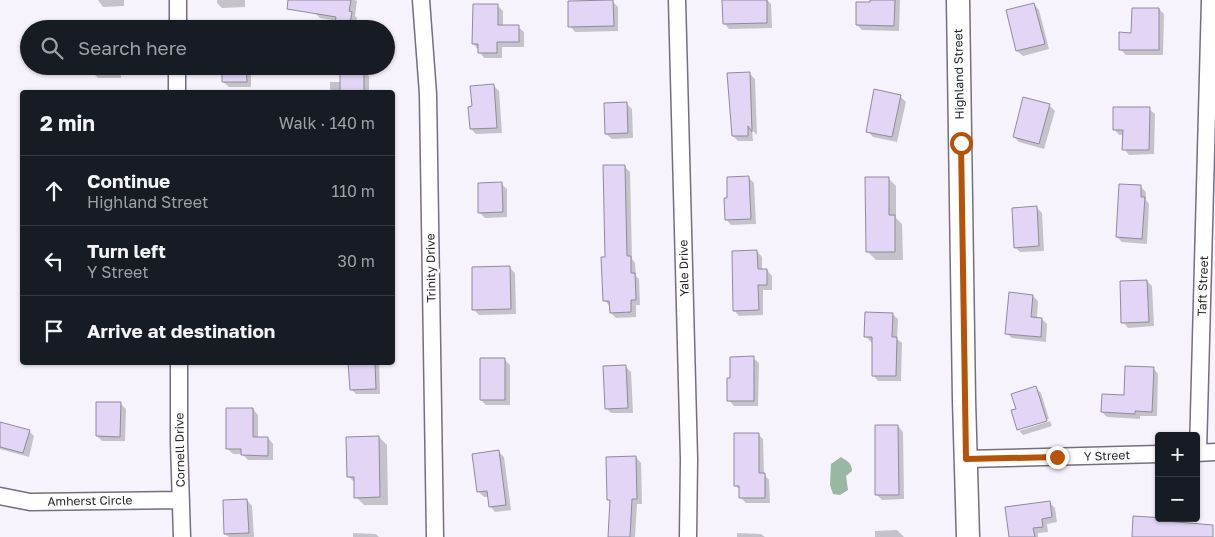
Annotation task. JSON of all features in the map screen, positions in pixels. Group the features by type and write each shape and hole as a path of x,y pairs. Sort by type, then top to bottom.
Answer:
{"street":[{"path":"178,0 178,20"},
{"name":"Trinity Drive","path":"421,0 428,94 435,537"},
{"name":"Yale Drive","path":"677,0 689,459 688,537"},
{"name":"Highland Street","path":"958,0 968,537"},
{"name":"Taft Street","path":"1198,432 1210,0"},
{"path":"177,75 177,90"},
{"name":"Cornell Drive","path":"179,365 182,537"},
{"path":"1200,452 1215,452"},
{"name":"Y Street","path":"966,459 1155,454"},
{"name":"Amherst Circle","path":"0,496 30,502 181,500"}],"shaded area":[{"path":"841,457 850,464 852,471 846,476 848,490 840,495 833,494 830,485 831,464"}],"building":[{"path":"288,0 351,0 349,11 352,12 351,20 336,20 336,17 287,9"},
{"path":"613,0 614,26 568,27 568,1"},
{"path":"722,0 767,0 767,23 723,24"},
{"path":"870,0 895,0 894,26 856,25 856,2 870,2"},
{"path":"1034,3 1045,44 1016,51 1006,10"},
{"path":"473,4 498,4 498,25 519,25 519,42 497,42 497,53 478,53 478,44 472,44"},
{"path":"1132,8 1159,8 1159,50 1119,50 1119,32 1131,33"},
{"path":"750,72 752,132 748,126 748,136 732,136 727,73"},
{"path":"222,75 247,75 247,82 222,82"},
{"path":"340,75 364,75 364,90 340,90"},
{"path":"494,84 497,128 470,129 468,107 472,106 470,86"},
{"path":"874,89 901,95 892,137 866,132"},
{"path":"1023,97 1050,104 1039,144 1013,137"},
{"path":"627,102 628,133 605,134 604,103"},
{"path":"1113,107 1150,107 1149,150 1122,150 1123,130 1113,130"},
{"path":"603,165 625,165 627,256 631,256 631,273 635,273 636,300 631,300 631,312 610,313 609,301 603,301 601,257 605,257"},
{"path":"749,176 751,219 725,220 724,198 727,198 727,177"},
{"path":"865,177 889,177 889,215 895,215 895,252 866,252"},
{"path":"502,182 503,212 478,213 478,183"},
{"path":"1119,184 1141,185 1141,197 1145,197 1142,239 1116,237"},
{"path":"1037,206 1039,246 1014,248 1012,208"},
{"path":"757,250 758,269 767,269 767,285 758,285 759,310 733,311 732,251"},
{"path":"510,266 511,309 472,310 472,267"},
{"path":"1147,280 1149,322 1121,323 1120,281"},
{"path":"1009,292 1033,295 1031,317 1042,318 1041,337 1005,334"},
{"path":"865,312 893,313 892,337 897,337 896,376 872,376 872,337 864,337"},
{"path":"754,356 754,401 727,401 727,378 730,378 730,357"},
{"path":"480,358 505,358 505,400 480,400"},
{"path":"348,365 375,365 376,389 350,390"},
{"path":"626,365 628,408 605,409 603,366"},
{"path":"1125,366 1154,367 1152,412 1135,411 1135,414 1101,412 1102,394 1124,395"},
{"path":"1036,386 1047,421 1017,430 1011,410 1016,409 1011,394"},
{"path":"96,402 121,402 120,437 96,436"},
{"path":"226,408 253,408 253,437 268,437 268,456 241,455 241,449 226,449"},
{"path":"0,422 30,430 23,453 0,447"},
{"path":"875,425 898,425 899,495 875,495"},
{"path":"734,433 759,433 759,473 765,473 765,498 739,498 739,486 734,486"},
{"path":"379,436 380,497 354,498 354,477 347,477 346,437"},
{"path":"499,450 506,505 489,507 487,491 477,492 472,454"},
{"path":"636,456 637,499 632,499 630,537 608,537 610,500 607,500 606,457"},
{"path":"247,499 249,533 224,534 223,500"},
{"path":"1050,501 1052,517 1042,519 1043,527 1033,528 1035,537 1009,537 1005,507"},
{"path":"1133,516 1155,517 1155,522 1213,525 1213,537 1132,537"}],"route":[{"path":"961,143 966,459 1057,457"}]}
